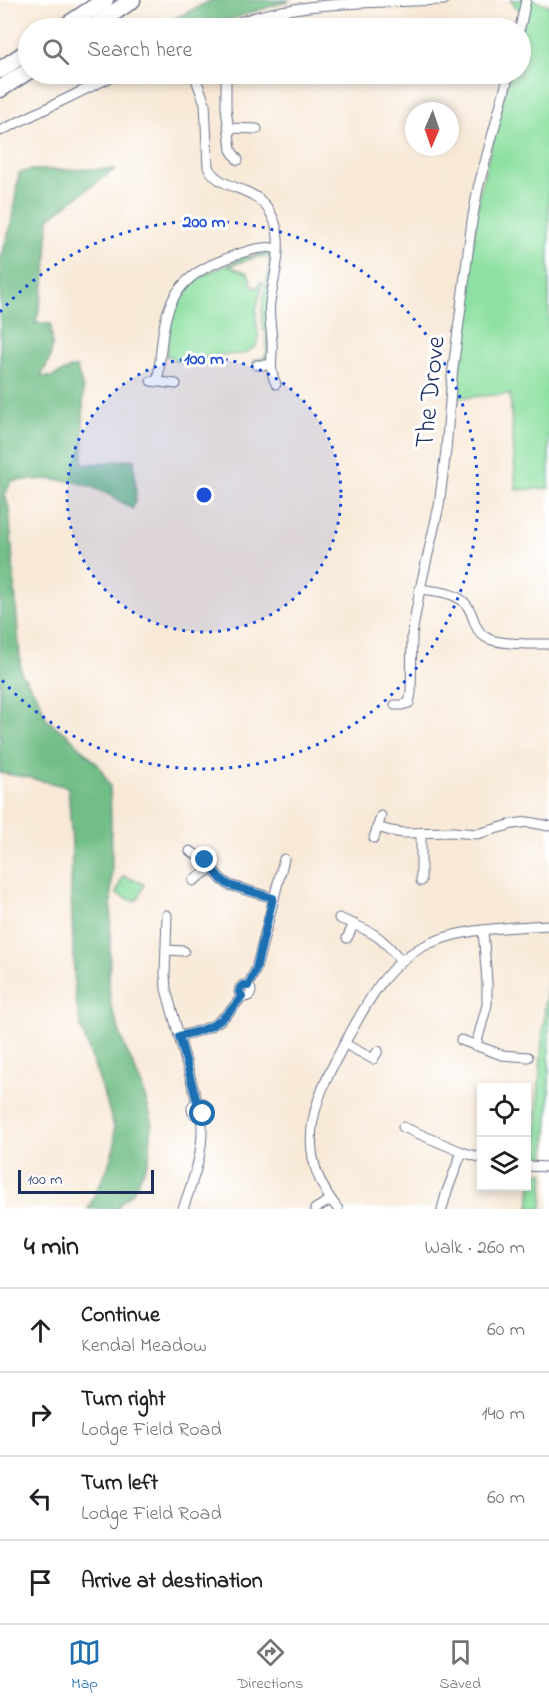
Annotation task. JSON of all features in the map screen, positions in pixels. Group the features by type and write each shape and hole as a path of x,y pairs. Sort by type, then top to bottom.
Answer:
{"highway":[{"path":"78,18 105,0"},
{"path":"106,18 132,0"},
{"path":"0,70 18,58"},
{"path":"0,89 18,77"}],"street":[{"path":"250,18 304,7 444,0"},
{"path":"522,18 526,0"},
{"path":"0,131 96,84"},
{"path":"198,84 205,103 208,167 218,179 257,196 265,203 277,228 276,267 270,303 272,343 270,365 276,384"},
{"path":"226,84 231,150 238,160"},
{"name":"The Drove","path":"395,705 409,704 411,693 412,634 439,506 471,220 505,84"},
{"path":"230,128 257,129"},
{"path":"176,384 154,381 166,312 177,291 188,279 206,266 263,248 277,249"},
{"path":"257,365 270,365"},
{"path":"420,589 449,594 463,600 469,608 476,627 489,639 518,644 549,644"},
{"path":"374,838 381,816"},
{"path":"377,827 391,831 477,834 528,822 549,826"},
{"path":"421,833 421,881"},
{"path":"190,851 205,860 229,885 273,898"},
{"path":"179,1036 212,1026 228,1014 242,996 239,992 240,988 243,985 248,986 256,969 284,859"},
{"path":"193,881 213,867"},
{"path":"410,867 421,867"},
{"path":"167,915 166,989 197,1102 206,1107 201,1116 202,1142 198,1162 183,1207 196,1209"},
{"path":"339,918 379,937 400,961"},
{"path":"347,938 354,924"},
{"path":"338,1209 330,1200 312,1156 312,1121 323,1086 378,985 400,961 434,941 452,935 483,930 549,925"},
{"path":"477,1045 487,1005 488,982 483,930"},
{"path":"166,950 184,951"},
{"path":"461,1040 502,1055 528,1057"},
{"path":"345,1044 373,1059 378,1051"},
{"path":"514,1068 516,1056"},
{"path":"403,1127 477,1156"},
{"path":"442,1209 462,1152"},
{"path":"531,1166 549,1167"},
{"path":"315,1209 330,1200"}],"green space":[{"path":"212,0 291,0 234,18 175,18"},
{"path":"510,0 536,0 549,5 549,488 516,490 510,394 456,398 480,190 507,84 531,84 531,18 523,18 524,15"},
{"path":"115,169 49,218 46,274 36,323 51,324 50,358 41,377 52,377 71,368 77,368 83,389 83,465 134,459 136,498 132,509 102,491 88,486 45,479 11,481 5,495 9,509 21,673 38,697 47,720 68,735 99,766 110,786 112,860 109,985 111,1006 123,1042 142,1086 152,1121 149,1159 133,1192 119,1205 118,1209 88,1209 108,1167 115,1144 114,1127 81,1027 75,997 71,891 72,844 68,787 0,773 0,261 11,225 19,173 30,170"},
{"path":"266,253 274,256 269,356 257,369 255,369 254,360 264,358 267,352 262,315 270,267 270,260 267,256 255,257 229,266 248,273 253,287 258,288 260,282 263,282 256,311 258,340 255,347 243,354 216,355 191,364 177,361 169,356 166,358 172,317 170,312 186,290 203,275 237,261 241,256 248,257"},
{"path":"123,876 144,884 139,898 134,901 116,894"},
{"path":"549,970 549,1104 545,1160 534,1159"},
{"path":"532,1173 544,1173 542,1209 529,1209"}],"route":[{"path":"203,1114 206,1107 197,1102 179,1036 205,1030 220,1021 242,996 239,992 240,988 243,985 248,986 256,969 273,898 229,885 205,860"}]}
